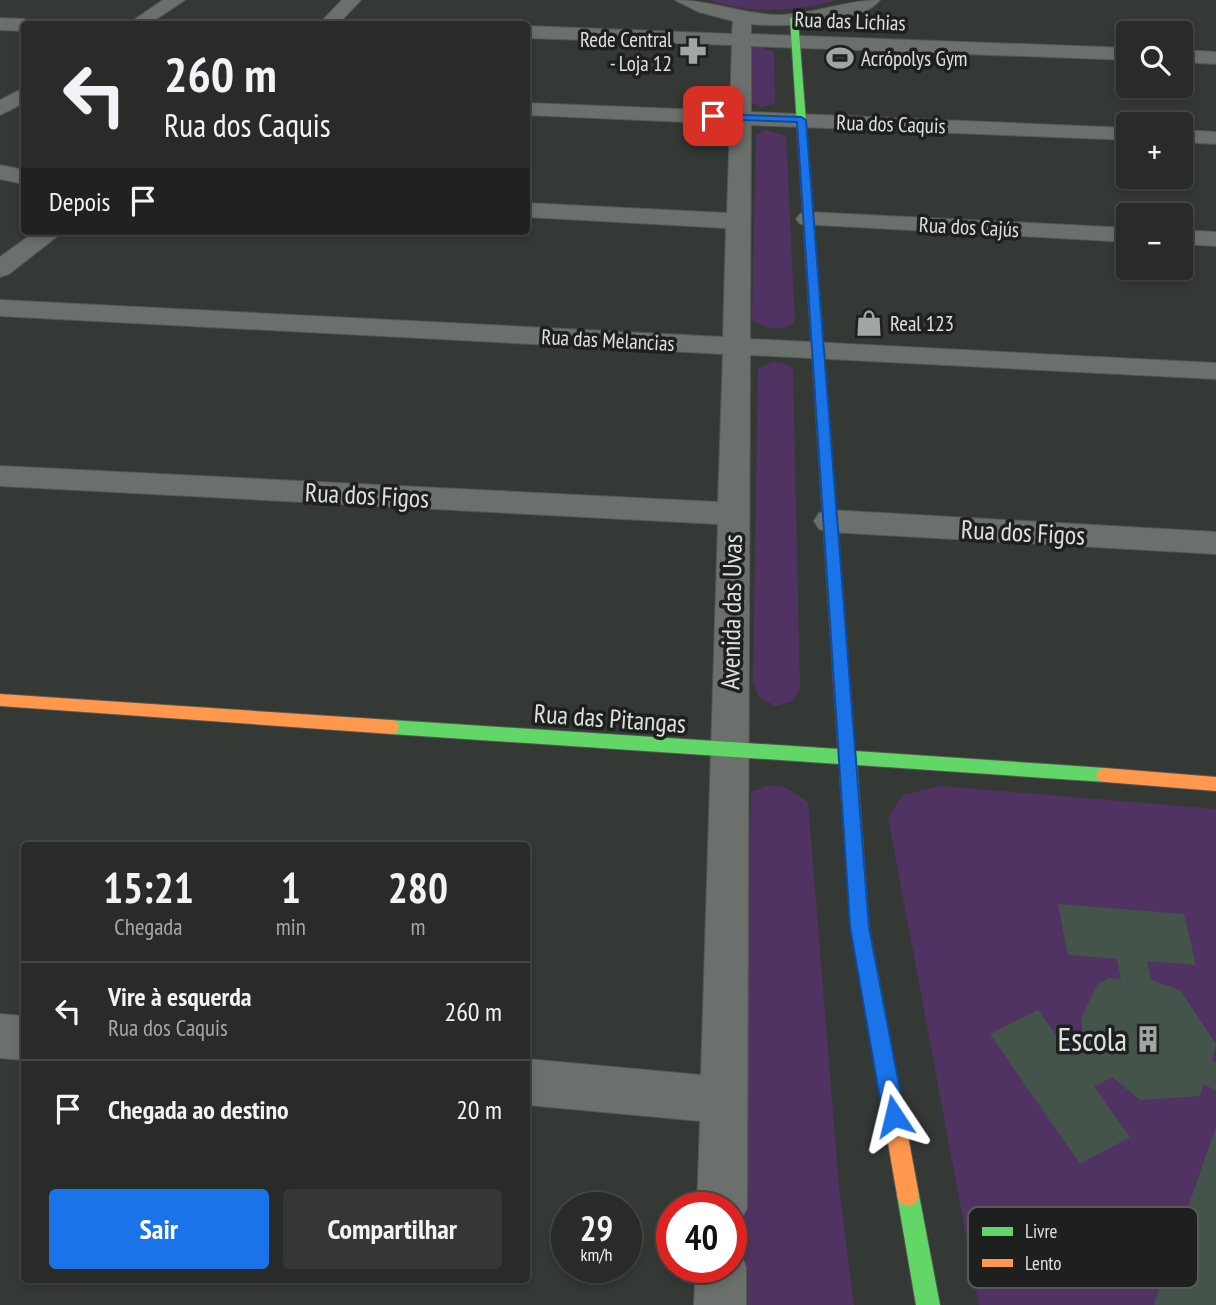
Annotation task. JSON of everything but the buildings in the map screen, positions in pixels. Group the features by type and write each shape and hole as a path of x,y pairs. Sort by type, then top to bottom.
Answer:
{"street":[{"path":"142,21 176,0"},
{"path":"331,21 352,0"},
{"path":"684,0 711,10 741,29 850,10 871,0"},
{"path":"794,19 860,927 928,1305"},
{"path":"0,24 21,25"},
{"name":"Rua das Lichias","path":"530,32 741,29 795,41 1116,53"},
{"name":"Avenida das Uvas","path":"722,1192 741,29"},
{"path":"1193,57 1216,58"},
{"path":"0,109 21,96"},
{"name":"Rua dos Caquis","path":"530,109 1116,133"},
{"path":"1193,137 1216,138"},
{"path":"0,172 21,176"},
{"path":"530,210 738,221"},
{"name":"Rua dos Cajús","path":"808,219 1116,234"},
{"path":"0,269 47,235"},
{"path":"1193,238 1216,239"},
{"name":"Rua das Melancias","path":"0,308 1216,371"},
{"name":"Rua dos Figos","path":"0,476 733,514"},
{"name":"Rua dos Figos","path":"830,521 1216,543"},
{"name":"Rua das Pitangas","path":"0,700 729,751 847,755 1216,784"},
{"path":"0,1036 21,1038"},
{"path":"530,1082 724,1100"},
{"path":"720,1305 721,1283"}],"shaded area":[{"path":"709,0 835,0 772,10 740,8"},
{"path":"758,46 774,52 775,103 762,107 748,102 747,51"},
{"path":"766,130 786,136 795,322 779,329 762,325 752,319 756,135"},
{"path":"773,362 786,364 793,370 800,688 793,701 775,706 759,697 753,683 758,369"},
{"path":"770,785 787,788 808,802 839,1187 854,1305 742,1305 742,1283 747,1283 747,1192 744,1192 751,792"},
{"path":"940,786 1216,809 1216,1305 979,1305 976,1288 1198,1288 1198,1207 968,1207 968,1246 888,817 903,795"}],"traffic: fast":[{"path":"794,19 849,778"},
{"path":"391,727 1105,775"},
{"path":"908,1195 928,1305"}],"traffic: slow":[{"path":"0,700 391,727"},
{"path":"1105,775 1216,784"},
{"path":"849,778 860,927 908,1195"}],"place":[{"name":"Rede Central - Loja 12","path":"693,51"},
{"name":"Acrópolys Gym","path":"840,58"},
{"name":"Real 123","path":"869,323"},
{"name":"Escola","path":"1148,1039"}],"route":[{"path":"713,116 801,120 820,351 860,927 894,1116"}]}
